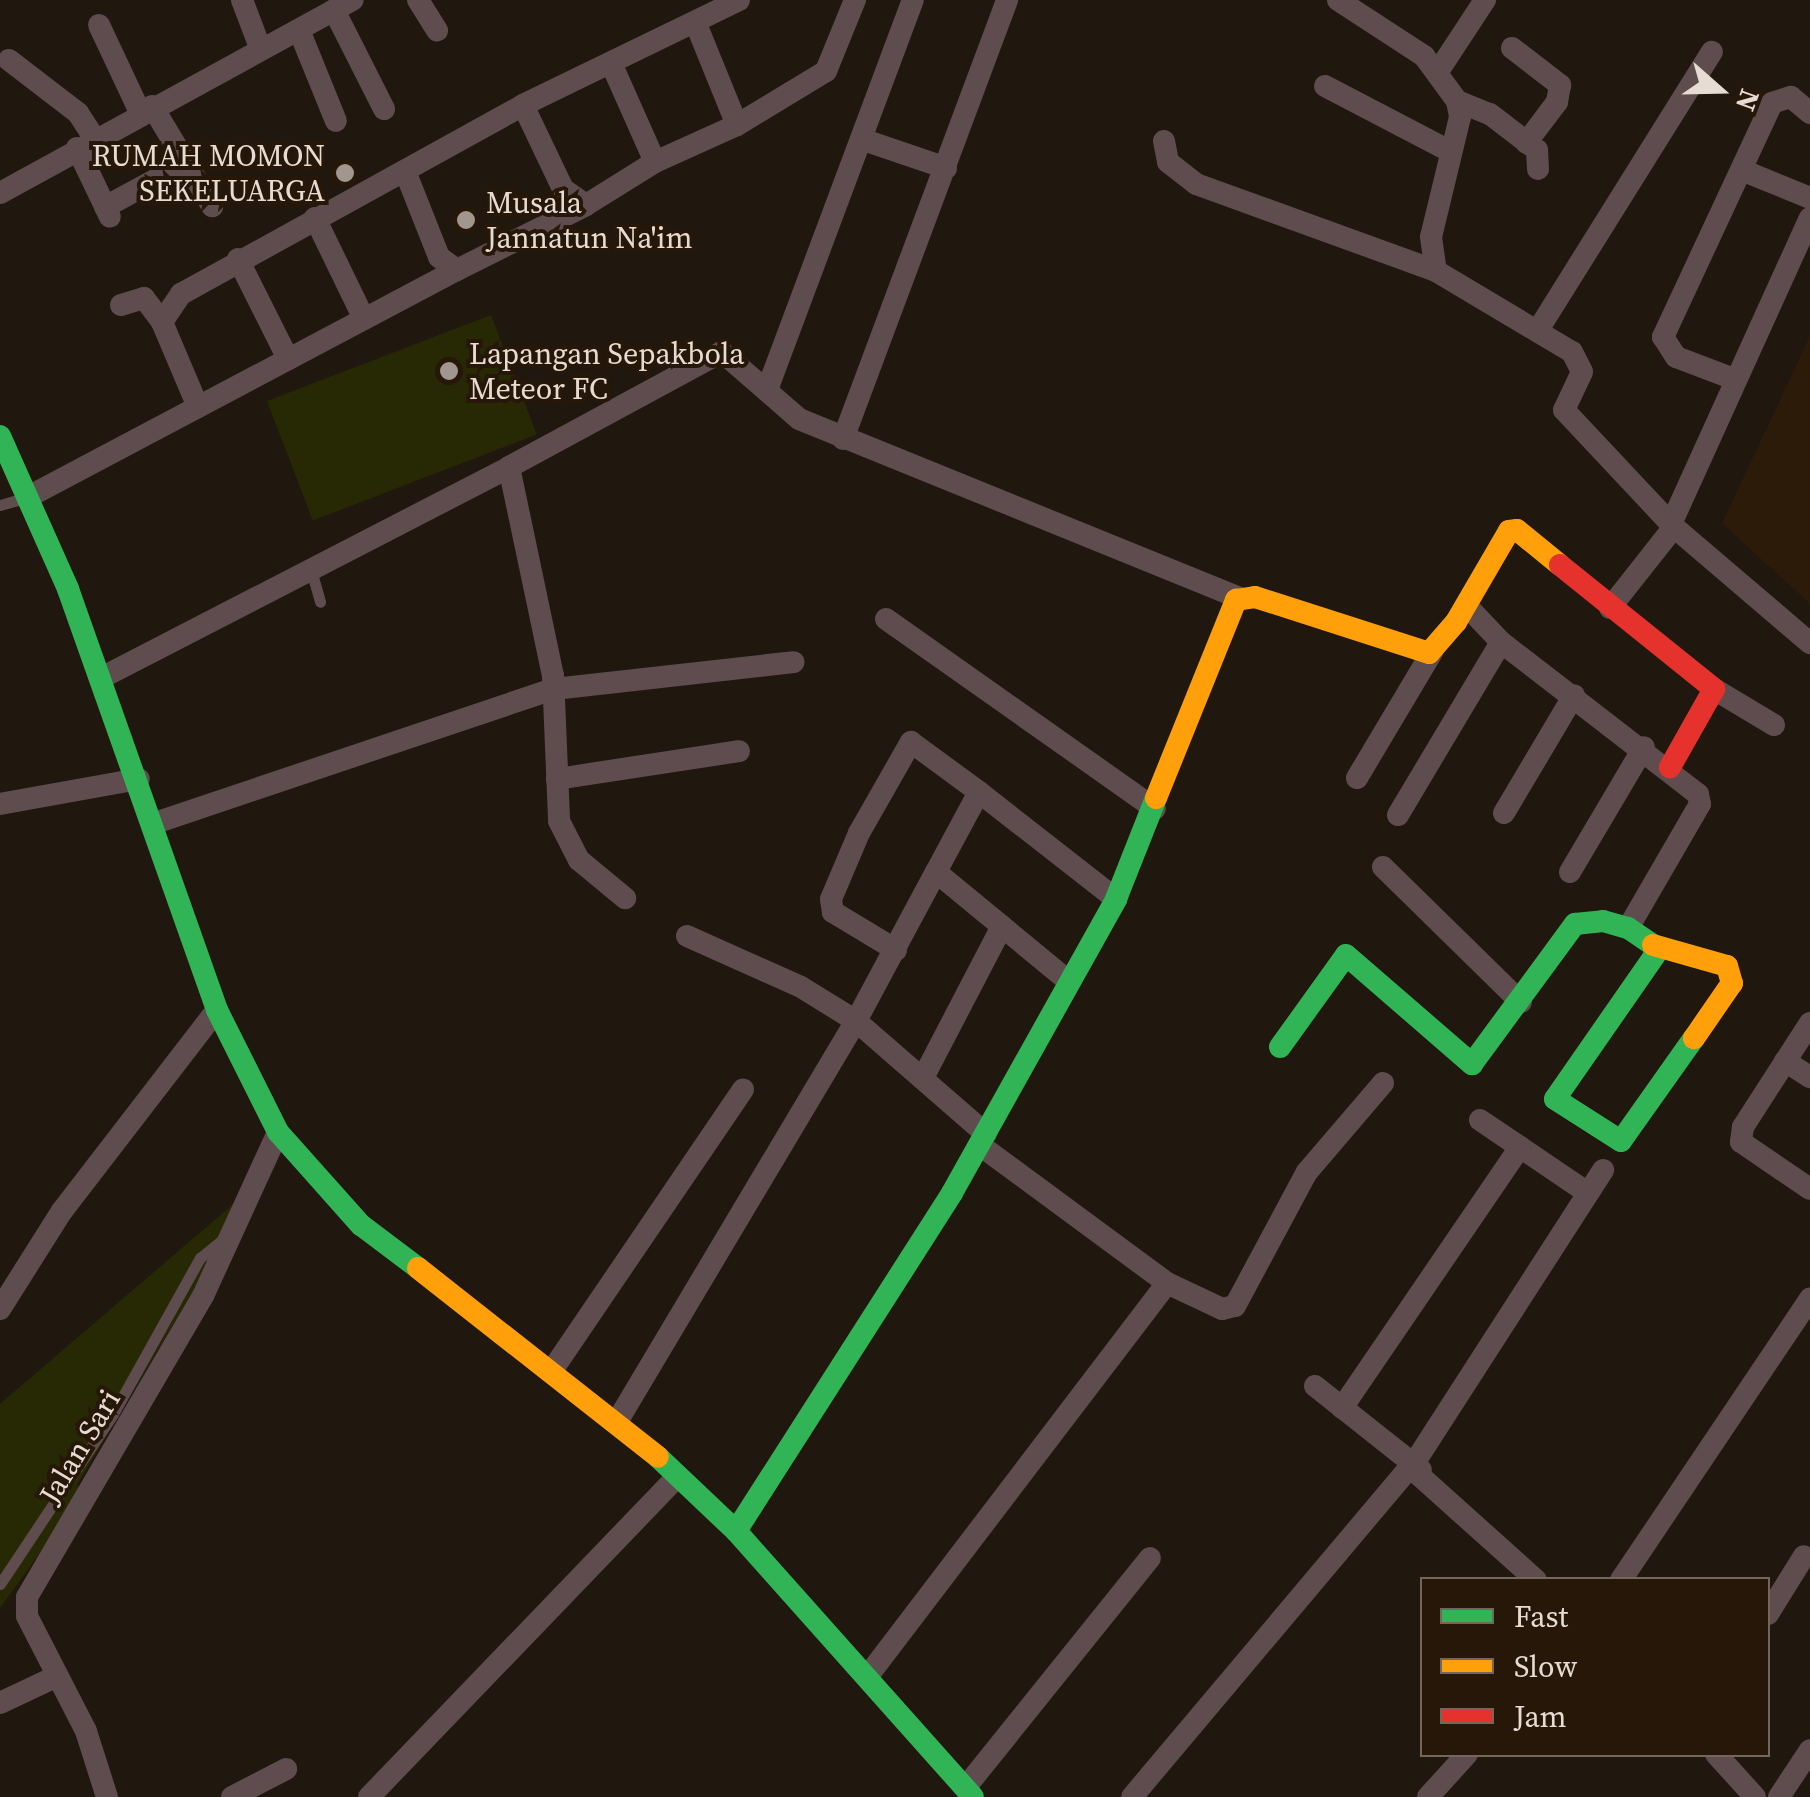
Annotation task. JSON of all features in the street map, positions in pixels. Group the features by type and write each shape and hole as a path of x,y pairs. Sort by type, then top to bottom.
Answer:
{"street":[{"path":"242,0 261,50"},
{"path":"418,0 437,31"},
{"path":"162,322 180,294 238,259 523,105 739,0"},
{"path":"28,497 586,205 655,162 737,125 826,71 856,0"},
{"path":"768,390 914,0"},
{"path":"843,439 1007,0"},
{"path":"1338,0 1432,63 1457,101 1490,114 1526,142 1540,154 1538,169"},
{"path":"1432,63 1485,0"},
{"path":"0,193 146,109 344,5 384,108"},
{"path":"696,24 737,125"},
{"path":"99,25 146,109 212,206"},
{"path":"299,30 336,121"},
{"path":"1512,48 1560,85 1558,102 1526,142"},
{"path":"1538,330 1712,52"},
{"path":"9,60 78,113 108,213 186,163"},
{"path":"610,63 655,162"},
{"path":"1325,86 1451,152"},
{"path":"1734,379 1676,356 1664,337 1744,171 1772,103 1792,97 1810,113"},
{"path":"1436,270 1431,237 1451,152 1457,101"},
{"path":"523,105 564,189 586,205"},
{"path":"862,138 946,168"},
{"path":"1164,140 1168,162 1196,184 1436,270 1486,306 1538,330 1572,352 1582,372 1564,410 1672,525 1810,643"},
{"path":"404,171 439,257 456,270"},
{"path":"1744,171 1810,198"},
{"path":"315,218 364,319"},
{"path":"1610,608 1672,525 1734,379 1810,218"},
{"path":"238,259 288,359"},
{"path":"121,305 149,300 198,407"},
{"path":"102,678 509,466 717,351 799,419 843,439 1239,598 1432,652"},
{"path":"0,436 102,678 156,823 216,1010 278,1132 362,1224 618,1420 675,1478 736,1531 969,1793 1150,1558"},
{"path":"509,466 536,570 554,689 556,778 565,841 626,898"},
{"path":"1358,778 1432,652 1466,606 1513,529 1539,542 1610,608 1714,689 1774,725"},
{"path":"736,1531 983,1140 1116,899 1239,598"},
{"path":"1466,606 1501,642 1670,767 1698,794 1700,804 1628,928"},
{"path":"886,619 1155,809"},
{"path":"1398,816 1501,642"},
{"path":"156,823 554,689 793,662"},
{"path":"1670,767 1714,689"},
{"path":"1504,813 1574,695"},
{"path":"896,950 833,912 831,899 904,748 917,743 1116,899"},
{"path":"1570,872 1644,747"},
{"path":"556,778 740,750"},
{"path":"0,804 139,778"},
{"path":"618,1420 856,1022 980,792"},
{"path":"1383,867 1521,1002"},
{"path":"936,872 1068,981"},
{"path":"1280,1046 1346,954 1464,1062 1472,1064 1579,920 1628,928 1653,945 1728,966 1732,983 1617,1141 1554,1099 1653,960 1653,945"},
{"path":"923,1078 1002,926"},
{"path":"687,936 801,987 856,1022 923,1078 983,1140 1167,1283 1222,1309 1235,1306 1307,1172 1383,1082"},
{"path":"0,1309 62,1211 216,1010"},
{"path":"1810,1023 1743,1127 1741,1142 1810,1189"},
{"path":"1785,1061 1810,1077"},
{"path":"553,1368 742,1089"},
{"path":"1480,1120 1588,1193"},
{"name":"Jalan Sari","path":"107,1797 86,1731 27,1616 27,1596 237,1227 278,1132"},
{"path":"1342,1408 1520,1147"},
{"path":"1417,1468 1603,1170"},
{"path":"867,1677 1167,1283"},
{"path":"1623,1577 1810,1299"},
{"path":"1315,1386 1417,1468 1533,1577"},
{"path":"1132,1797 1396,1481 1410,1467 1417,1468"},
{"path":"369,1797 675,1478"},
{"path":"1770,1611 1804,1556"},
{"path":"0,1704 55,1677"},
{"path":"1779,1797 1810,1750"},
{"path":"1428,1797 1464,1757"},
{"path":"1719,1757 1756,1797"},
{"path":"232,1797 286,1769"}],"lane":[{"path":"0,505 28,497"},
{"path":"311,570 320,602"},
{"path":"0,1584 112,1414 200,1258 237,1227"}],"shaded area":[{"path":"1810,336 1810,604 1722,523"}],"green space":[{"name":"Lapangan Sepakbola Meteor FC","path":"491,315 537,434 313,521 267,401"},
{"path":"238,1200 212,1260 77,1485 83,1494 0,1608 0,1404"}],"traffic: fast":[{"path":"0,436 68,589 217,1010 278,1132 361,1225 418,1268"},
{"path":"736,1531 952,1193 1116,899 1156,798"},
{"path":"1280,1047 1346,955 1472,1064 1575,924 1603,921 1628,928 1653,945 1655,955 1555,1099 1621,1141 1694,1038"},
{"path":"658,1457 736,1531 973,1797"}],"traffic: slow":[{"path":"1156,798 1236,600 1255,597 1429,653 1456,622 1509,531 1517,530 1560,565"},
{"path":"1653,945 1727,966 1732,983 1694,1038"},
{"path":"418,1268 658,1457"}],"traffic: jam":[{"path":"1560,565 1714,689 1670,767"}],"place":[{"name":"RUMAH MOMON SEKELUARGA","path":"345,173"},
{"name":"Musala Jannatun Na'im","path":"466,220"},
{"name":"Lapangan Sepakbola Meteor FC","path":"449,371"}]}
